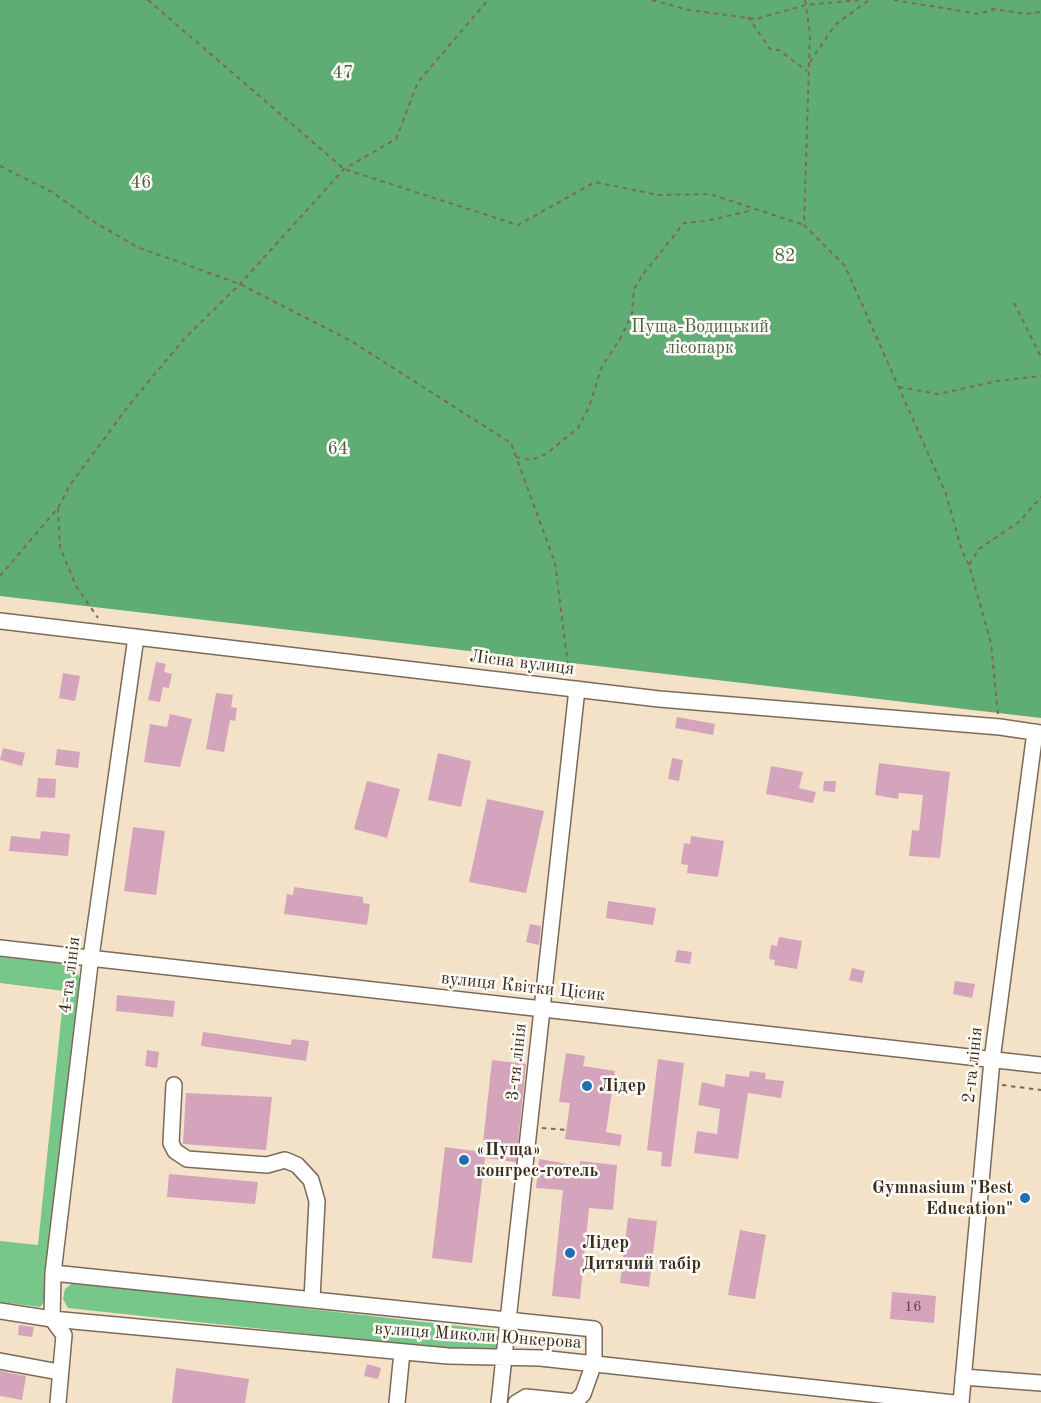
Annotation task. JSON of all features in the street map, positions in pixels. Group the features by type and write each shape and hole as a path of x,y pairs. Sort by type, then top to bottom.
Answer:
{"street":[{"name":"Лісна вулиця","path":"0,621 670,700 1038,732"},
{"name":"4-та лінія","path":"52,1319 54,1273 91,958 136,637"},
{"name":"3-тя лінія","path":"499,1403 577,689"},
{"name":"2-га лінія","path":"961,1403 992,1060 1038,732"},
{"name":"вулиця Квітки Цісик","path":"0,948 1041,1065"},
{"path":"174,1085 171,1143 175,1151 187,1159 267,1166 285,1160 297,1166 311,1180 317,1202 312,1299"},
{"path":"54,1273 594,1329 594,1363 583,1394 575,1402 526,1397 516,1403"},
{"name":"вулиця Миколи Юнкерова","path":"0,1311 52,1319 481,1359 518,1356 594,1363 954,1403"},
{"path":"52,1319 64,1335 58,1403"},
{"path":"397,1403 402,1352"},
{"path":"0,1360 59,1372"},
{"path":"963,1377 1041,1383"}],"path":[{"path":"148,0 344,169 518,225 595,182 658,195 710,195 804,225 845,266 946,494 991,643 1000,727"},
{"path":"0,576 58,508 70,485 129,405 185,338 240,284 344,169 396,139 418,82 488,0"},
{"path":"652,0 689,10 748,17 772,16 806,5 859,0"},
{"path":"804,225 810,33 805,0"},
{"path":"808,64 835,25 869,0"},
{"path":"894,0 979,14 994,9 1026,14 1041,12"},
{"path":"748,17 770,49 778,50 808,72"},
{"path":"0,166 52,192 137,247 240,284 351,341 453,404 511,444 555,563 566,668 577,689"},
{"path":"516,457 531,460 546,454 578,428 589,407 602,366 620,339 632,314 634,289 684,223 706,221 756,209"},
{"path":"1014,303 1041,357"},
{"path":"898,387 938,394 997,381 1041,376"},
{"path":"969,566 979,549 1020,522 1041,498"},
{"path":"58,508 60,547 76,586 110,634"},
{"path":"990,1084 1041,1090"},
{"path":"530,1127 566,1131"}],"green space":[{"name":"Пуща-Водицький лісопарк","path":"0,0 1041,0 1041,718 0,596"},
{"path":"0,957 58,963 77,971 81,983 48,1298 40,1307 0,1302 0,1241 38,1245 64,991 0,983"},
{"path":"74,1282 494,1330 500,1339 500,1348 495,1354 68,1308 63,1299 65,1289"}],"building":[{"path":"156,662 166,664 164,672 172,674 169,688 163,687 160,702 148,700"},
{"path":"63,673 80,676 75,701 59,698"},
{"path":"216,693 233,695 231,707 237,708 235,721 230,720 224,752 206,749"},
{"path":"170,714 192,719 180,767 144,762 150,724 167,727"},
{"path":"677,717 715,724 713,735 675,728"},
{"path":"3,748 25,753 22,766 0,760"},
{"path":"57,749 80,752 78,768 55,765"},
{"path":"438,753 471,761 461,807 428,800"},
{"path":"672,758 683,760 679,781 668,779"},
{"path":"879,763 950,772 940,858 909,856 912,830 919,831 923,795 899,793 898,799 875,795"},
{"path":"771,766 803,772 799,788 816,792 813,803 766,794"},
{"path":"38,778 56,779 55,798 36,797"},
{"path":"367,781 400,789 387,838 354,829"},
{"path":"824,781 836,781 835,792 823,791"},
{"path":"487,799 544,811 526,893 469,882"},
{"path":"133,827 165,831 156,895 124,891"},
{"path":"41,831 70,834 68,856 9,851 11,836 40,839"},
{"path":"691,836 724,841 718,877 687,873 688,865 681,864 684,843 690,844"},
{"path":"294,887 363,897 363,903 370,904 367,925 284,914 287,894 293,895"},
{"path":"608,901 656,908 653,925 606,918"},
{"path":"530,924 541,926 539,945 526,942"},
{"path":"779,937 802,941 797,969 774,965 775,960 769,959 771,945 777,946"},
{"path":"677,950 692,952 690,964 675,962"},
{"path":"852,968 865,971 862,983 849,980"},
{"path":"955,981 975,984 972,998 953,994"},
{"path":"117,995 175,1001 173,1017 116,1011"},
{"path":"203,1032 291,1045 292,1039 309,1041 306,1061 201,1046"},
{"path":"147,1050 159,1052 157,1068 145,1066"},
{"name":"Лідер","path":"566,1053 585,1056 583,1066 615,1071 606,1132 622,1135 620,1146 565,1139 570,1103 559,1102"},
{"path":"658,1059 684,1063 671,1167 661,1166 662,1152 647,1150"},
{"name":"«Пуща» конгрес-готель","path":"492,1060 526,1064 516,1162 485,1158 472,1263 432,1258 445,1147 482,1152"},
{"path":"750,1071 766,1073 765,1079 784,1081 781,1098 748,1093 738,1159 694,1153 697,1131 717,1134 720,1109 698,1105 702,1082 724,1087 726,1074 749,1077"},
{"path":"186,1093 272,1097 266,1150 183,1144"},
{"name":"Лідер Дитячий табір","path":"539,1159 580,1166 580,1161 617,1165 613,1210 589,1208 580,1299 552,1296 563,1190 536,1188"},
{"path":"169,1174 258,1182 255,1204 167,1197"},
{"path":"628,1218 657,1221 649,1287 620,1283"},
{"path":"740,1230 766,1235 755,1299 728,1295"},
{"path":"892,1292 936,1296 934,1323 890,1319"},
{"path":"19,1325 34,1327 32,1337 18,1335"},
{"path":"367,1364 381,1368 378,1379 364,1376"},
{"path":"176,1368 249,1379 245,1403 172,1403"},
{"path":"0,1371 26,1376 22,1400 0,1396"}],"place":[{"name":"Лідер","path":"587,1086"},
{"name":"«Пуща» конгрес-готель","path":"464,1160"},
{"name":"Gymnasium \"Best Education\"","path":"1025,1198"},
{"name":"Лідер Дитячий табір","path":"570,1253"}],"park label":[{"name":"47","path":"343,73"},
{"name":"46","path":"141,183"},
{"name":"82","path":"785,256"},
{"name":"64","path":"338,449"}]}
